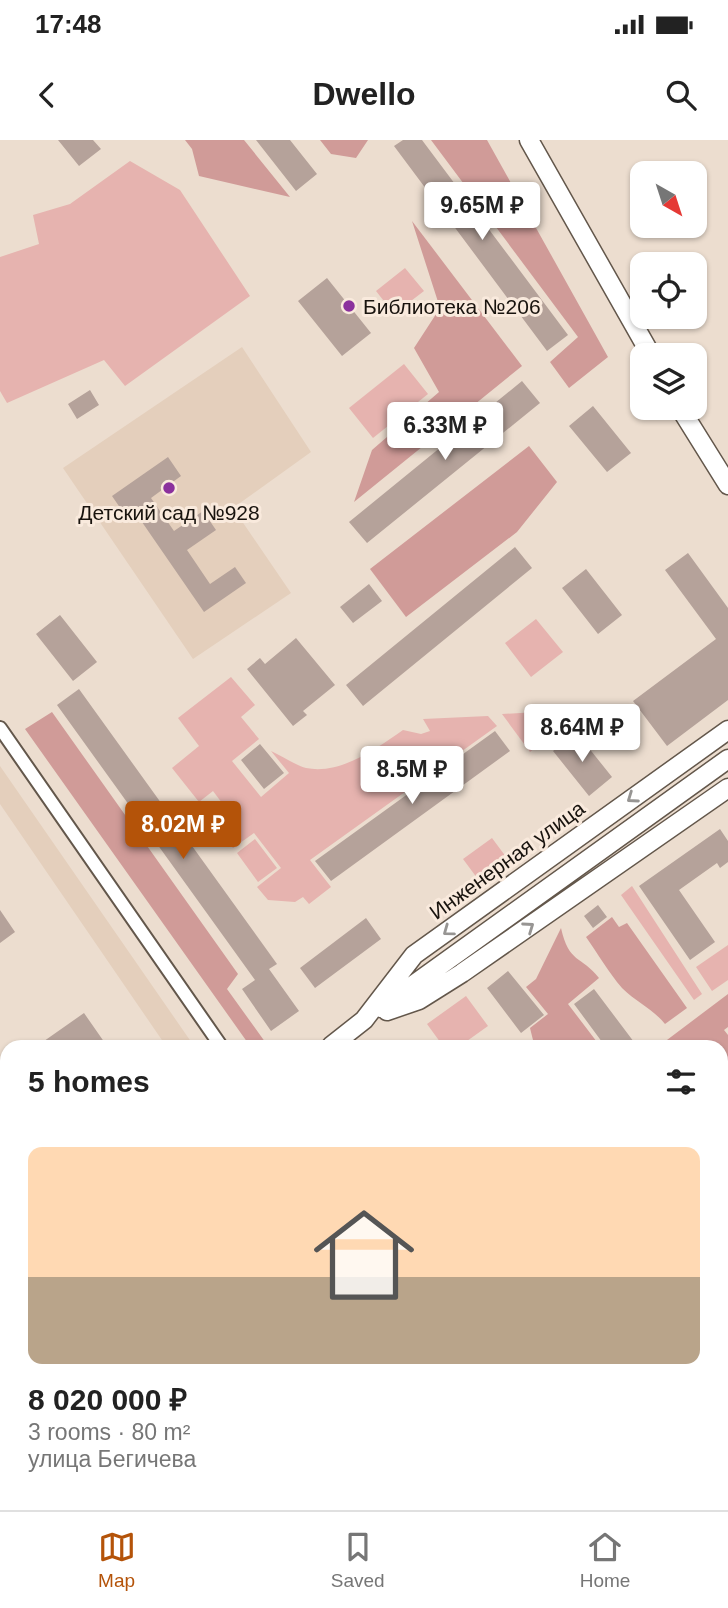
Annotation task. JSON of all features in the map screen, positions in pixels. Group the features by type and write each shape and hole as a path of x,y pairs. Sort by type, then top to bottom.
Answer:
{"street":[{"path":"529,140 644,343"},
{"path":"687,420 728,485"},
{"path":"0,728 217,1040"},
{"name":"Инженерная улица","path":"339,1040 364,1020 414,955 728,730"},
{"path":"364,1020 721,763"},
{"name":"Инженерная улица","path":"364,1020 419,1000 462,973 728,788"}],"shaded area":[{"path":"185,140 244,140 290,197 199,176 192,149"},
{"path":"320,140 368,140 356,158 331,154"},
{"path":"431,140 487,140 608,357 569,388 550,362 578,337"},
{"path":"130,161 180,190 250,296 125,386 104,360 7,403 0,391 0,257 39,244 33,215 70,204"},
{"path":"412,221 522,366 354,502 372,450 439,392 414,348 440,308"},
{"path":"405,268 424,291 394,314 376,291"},
{"name":"Детский сад №928","path":"242,347 311,452 233,508 291,593 193,659 63,468"},
{"path":"404,364 428,394 373,438 349,408"},
{"path":"529,446 557,482 517,532 406,617 370,569"},
{"path":"536,619 563,652 531,677 505,643"},
{"path":"231,677 255,705 241,717 259,739 232,761 261,797 289,773 271,751 302,767 332,768 358,758 403,730 421,734 430,731 423,719 488,716 497,726 310,860 331,887 309,904 303,897 295,902 268,900 257,887 281,868 254,833 233,848 221,835 237,823 213,791 199,802 172,768 199,746 178,718"},
{"path":"571,710 576,715 530,752 502,714"},
{"path":"52,712 238,974 227,989 264,1040 246,1040 25,729"},
{"path":"0,766 190,1040 162,1040 0,804"},
{"path":"492,838 512,865 483,886 463,859"},
{"path":"255,839 277,868 258,882 237,853"},
{"path":"632,886 702,994 694,1000 621,895"},
{"path":"612,917 619,927 627,923 687,1008 665,1024 622,988 586,937"},
{"path":"561,928 572,954 599,978 568,1004 595,1040 533,1040 530,1028 548,1014 526,987 536,979"},
{"path":"728,945 728,980 712,991 696,967"},
{"path":"728,994 728,1027 724,1030 728,1040 667,1040"},
{"path":"466,996 488,1026 468,1040 439,1040 427,1024"}],"building":[{"path":"58,140 93,140 101,149 79,166"},
{"path":"256,140 290,140 317,174 296,191"},
{"path":"403,140 422,140 568,335 547,351 394,146"},
{"path":"327,278 371,333 342,356 298,301"},
{"path":"522,381 540,403 367,543 349,522"},
{"path":"90,390 99,405 77,419 68,404"},
{"path":"593,406 631,453 607,472 569,426"},
{"path":"168,457 181,476 151,498 174,531 203,511 216,530 187,550 210,584 235,567 246,583 204,612 133,509 125,515 112,496"},
{"path":"515,547 532,568 363,706 346,685"},
{"path":"688,553 728,608 728,700 667,746 633,701 716,639 665,570"},
{"path":"586,569 622,615 598,634 562,588"},
{"path":"369,584 382,601 353,623 340,607"},
{"path":"60,615 97,662 73,681 36,634"},
{"path":"296,638 335,685 303,711 307,715 293,726 247,669 260,658 265,664"},
{"path":"79,689 277,964 269,969 299,1011 271,1031 242,989 255,980 57,705"},
{"path":"495,731 510,751 331,881 315,861"},
{"path":"576,732 612,777 589,796 553,751"},
{"path":"260,744 284,773 264,789 241,760"},
{"path":"720,829 728,841 728,862 720,868 717,863 679,890 715,942 690,960 639,886"},
{"path":"598,905 607,917 593,928 584,916"},
{"path":"0,910 15,932 0,943"},
{"path":"366,918 381,939 315,988 300,968"},
{"path":"508,971 544,1015 521,1033 487,988"},
{"path":"594,989 632,1040 601,1040 574,1004"},
{"path":"84,1013 103,1040 46,1040"}],"place":[{"name":"Библиотека №206","path":"349,306"},
{"name":"Детский сад №928","path":"169,488"}]}
